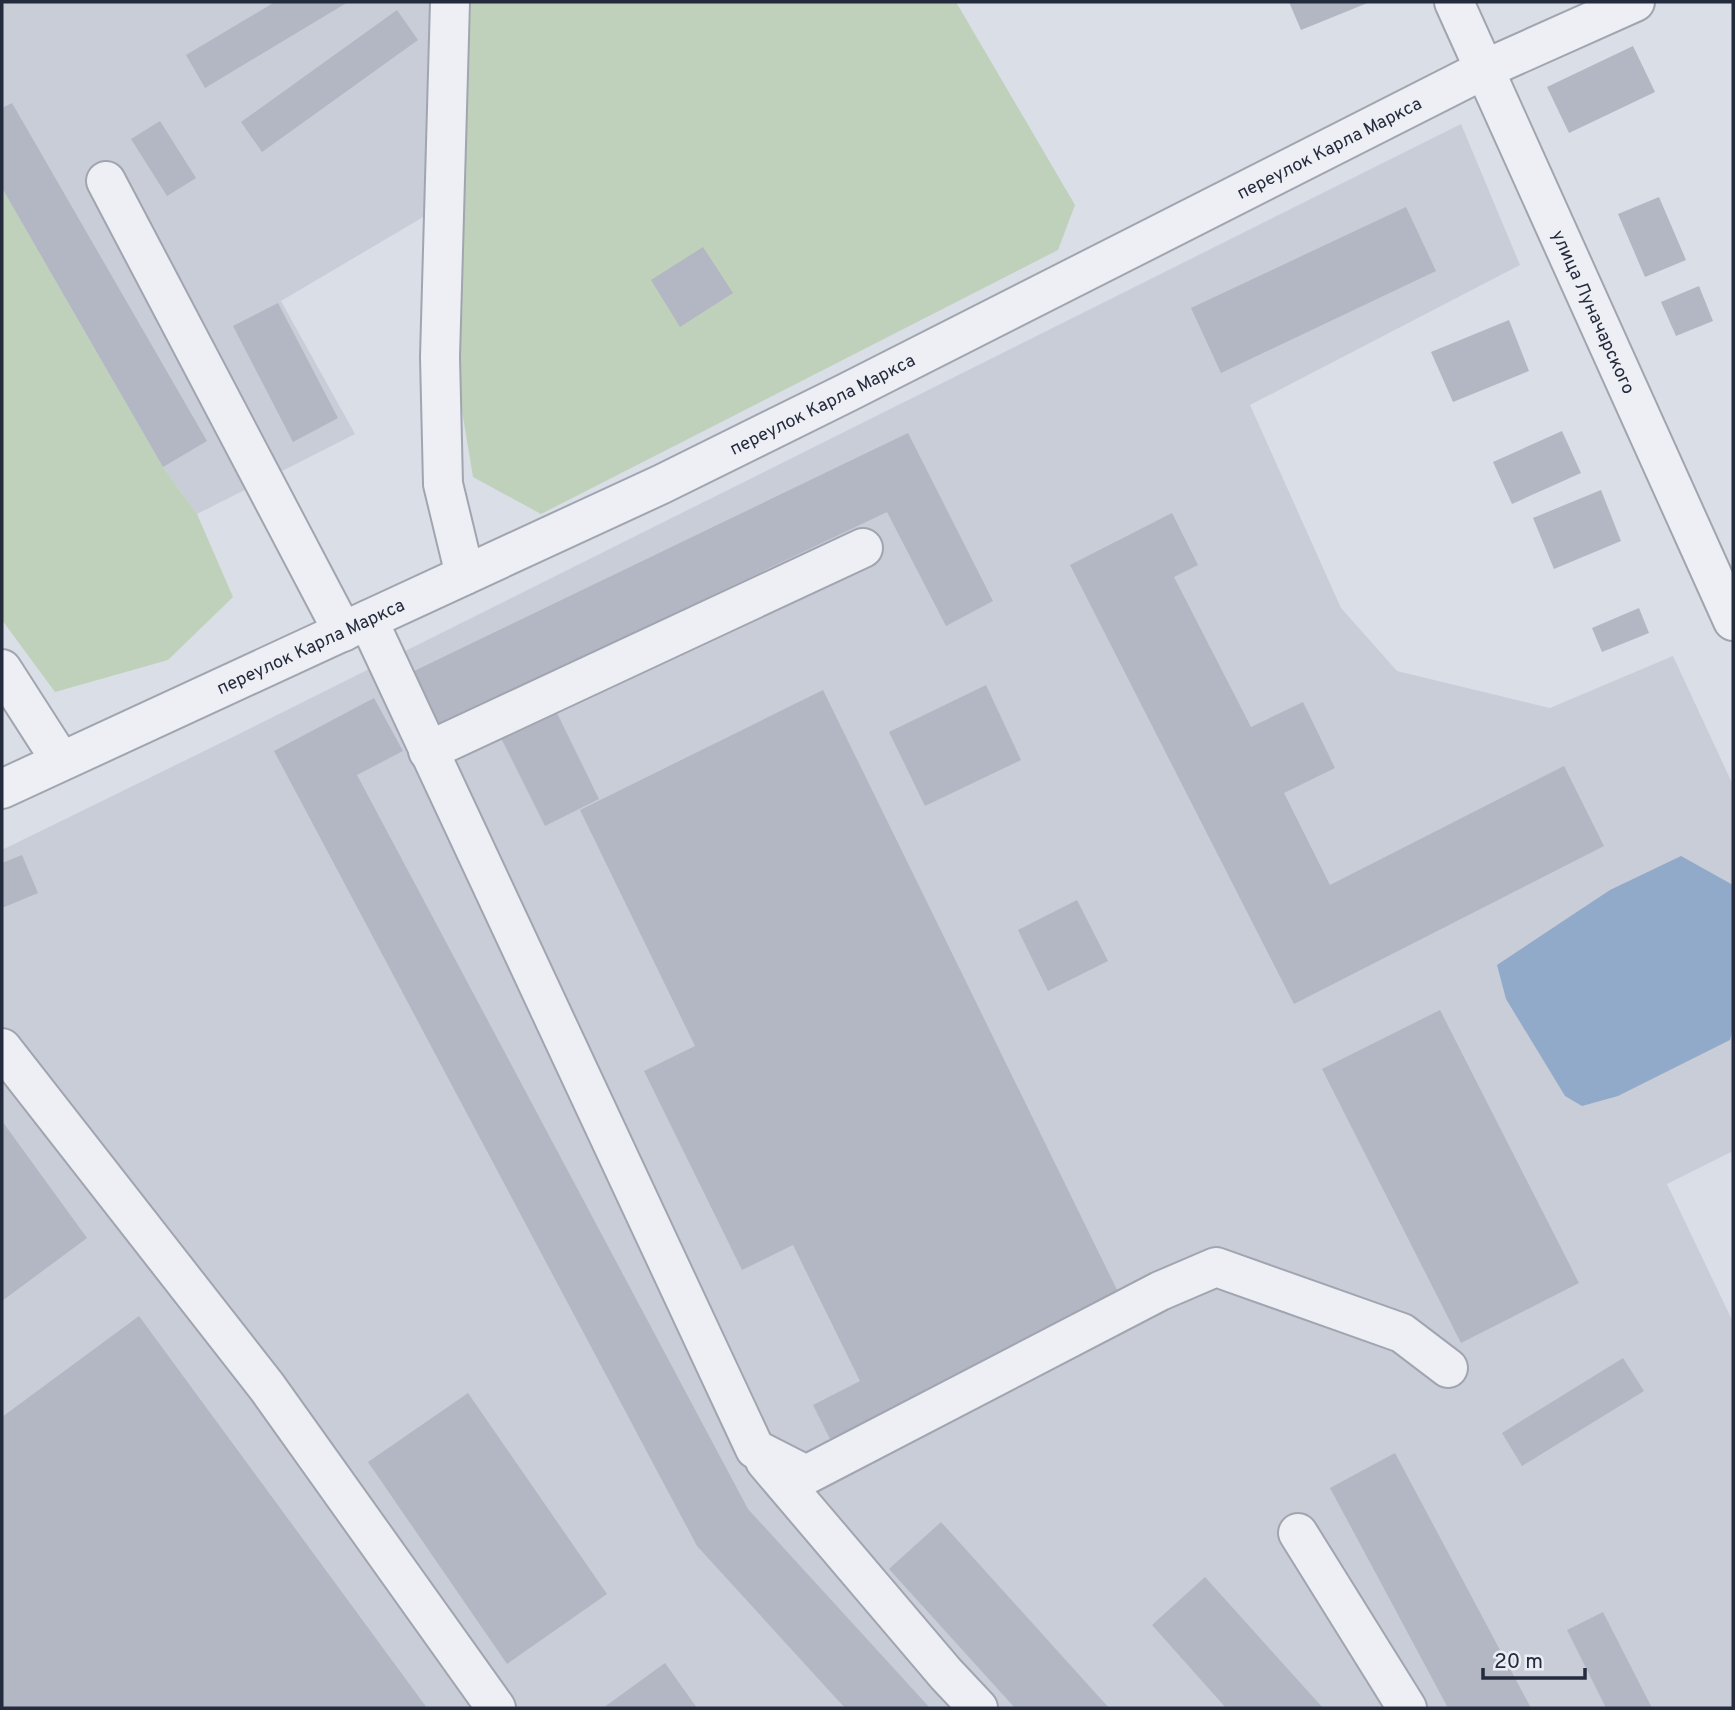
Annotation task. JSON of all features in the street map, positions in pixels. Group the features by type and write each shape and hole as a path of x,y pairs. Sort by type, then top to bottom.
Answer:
{"street":[{"path":"450,2 440,357 443,484 465,575"},
{"name":"улица Луначарского","path":"1454,2 1733,621"},
{"name":"переулок Карла Маркса","path":"2,789 662,484 1485,69 1635,2"},
{"path":"106,181 428,751 755,1448 946,1674 978,1708"},
{"path":"428,751 863,548"},
{"path":"2,669 61,761"},
{"path":"2,1048 267,1387 496,1708"},
{"path":"755,1448 806,1475 1160,1291 1216,1267 1402,1333 1448,1368"},
{"path":"1298,1533 1407,1708"}],"shaded area":[{"path":"2,2 441,2 430,213 281,301 355,434 197,514 163,467 2,188"},
{"path":"1461,124 1520,265 1250,405 1341,608 1397,671 1550,708 1673,656 1733,785 1733,1151 1667,1184 1733,1322 1733,1708 2,1708 2,850"}],"green space":[{"path":"471,2 956,2 1075,205 1058,250 541,514 473,477 454,363"},
{"path":"2,188 163,467 197,514 233,597 168,660 55,692 2,620"}],"water":[{"path":"1681,856 1733,885 1733,1028 1730,1040 1618,1096 1582,1106 1565,1096 1506,999 1497,965 1610,890"}],"building":[{"path":"275,2 348,2 205,88 186,55"},
{"path":"1289,2 1370,2 1301,30"},
{"path":"397,10 418,40 262,152 241,122"},
{"path":"1633,46 1655,92 1569,133 1547,87"},
{"path":"12,103 207,441 163,467 2,188 2,108"},
{"path":"160,121 196,178 167,196 131,139"},
{"path":"1659,197 1686,260 1645,277 1618,214"},
{"path":"1406,207 1436,271 1221,373 1191,308"},
{"path":"703,247 733,293 680,327 651,280"},
{"path":"1699,286 1713,321 1676,336 1661,302"},
{"path":"278,303 338,418 293,442 233,326"},
{"path":"1509,320 1529,371 1453,402 1431,352"},
{"path":"1562,431 1581,473 1512,504 1493,462"},
{"path":"908,433 993,601 946,626 887,512 434,728 408,674"},
{"path":"1601,490 1621,541 1554,569 1533,518"},
{"path":"1172,513 1198,565 1174,577 1251,727 1303,702 1335,768 1284,793 1330,885 1564,766 1604,846 1294,1004 1070,565"},
{"path":"1639,608 1649,633 1602,652 1592,628"},
{"path":"986,685 1021,760 925,806 889,732"},
{"path":"823,690 1120,1296 830,1439 813,1405 860,1381 793,1245 742,1270 644,1071 695,1046 580,810"},
{"path":"374,698 403,751 357,775 748,1509 930,1708 845,1708 697,1546 274,751"},
{"path":"554,707 599,799 545,826 499,734"},
{"path":"22,855 38,893 2,908 2,863"},
{"path":"1077,900 1108,961 1048,991 1018,930"},
{"path":"1440,1010 1579,1283 1461,1343 1322,1069"},
{"path":"2,1121 87,1238 2,1301"},
{"path":"139,1316 427,1708 2,1708 2,1417"},
{"path":"1623,1358 1644,1391 1522,1466 1502,1433"},
{"path":"468,1393 607,1594 507,1664 368,1462"},
{"path":"1395,1453 1531,1708 1448,1708 1330,1488"},
{"path":"941,1522 1109,1708 1015,1708 889,1569"},
{"path":"1205,1577 1323,1708 1226,1708 1152,1625"},
{"path":"1603,1612 1652,1708 1606,1708 1567,1630"},
{"path":"665,1663 697,1708 603,1708"}]}
